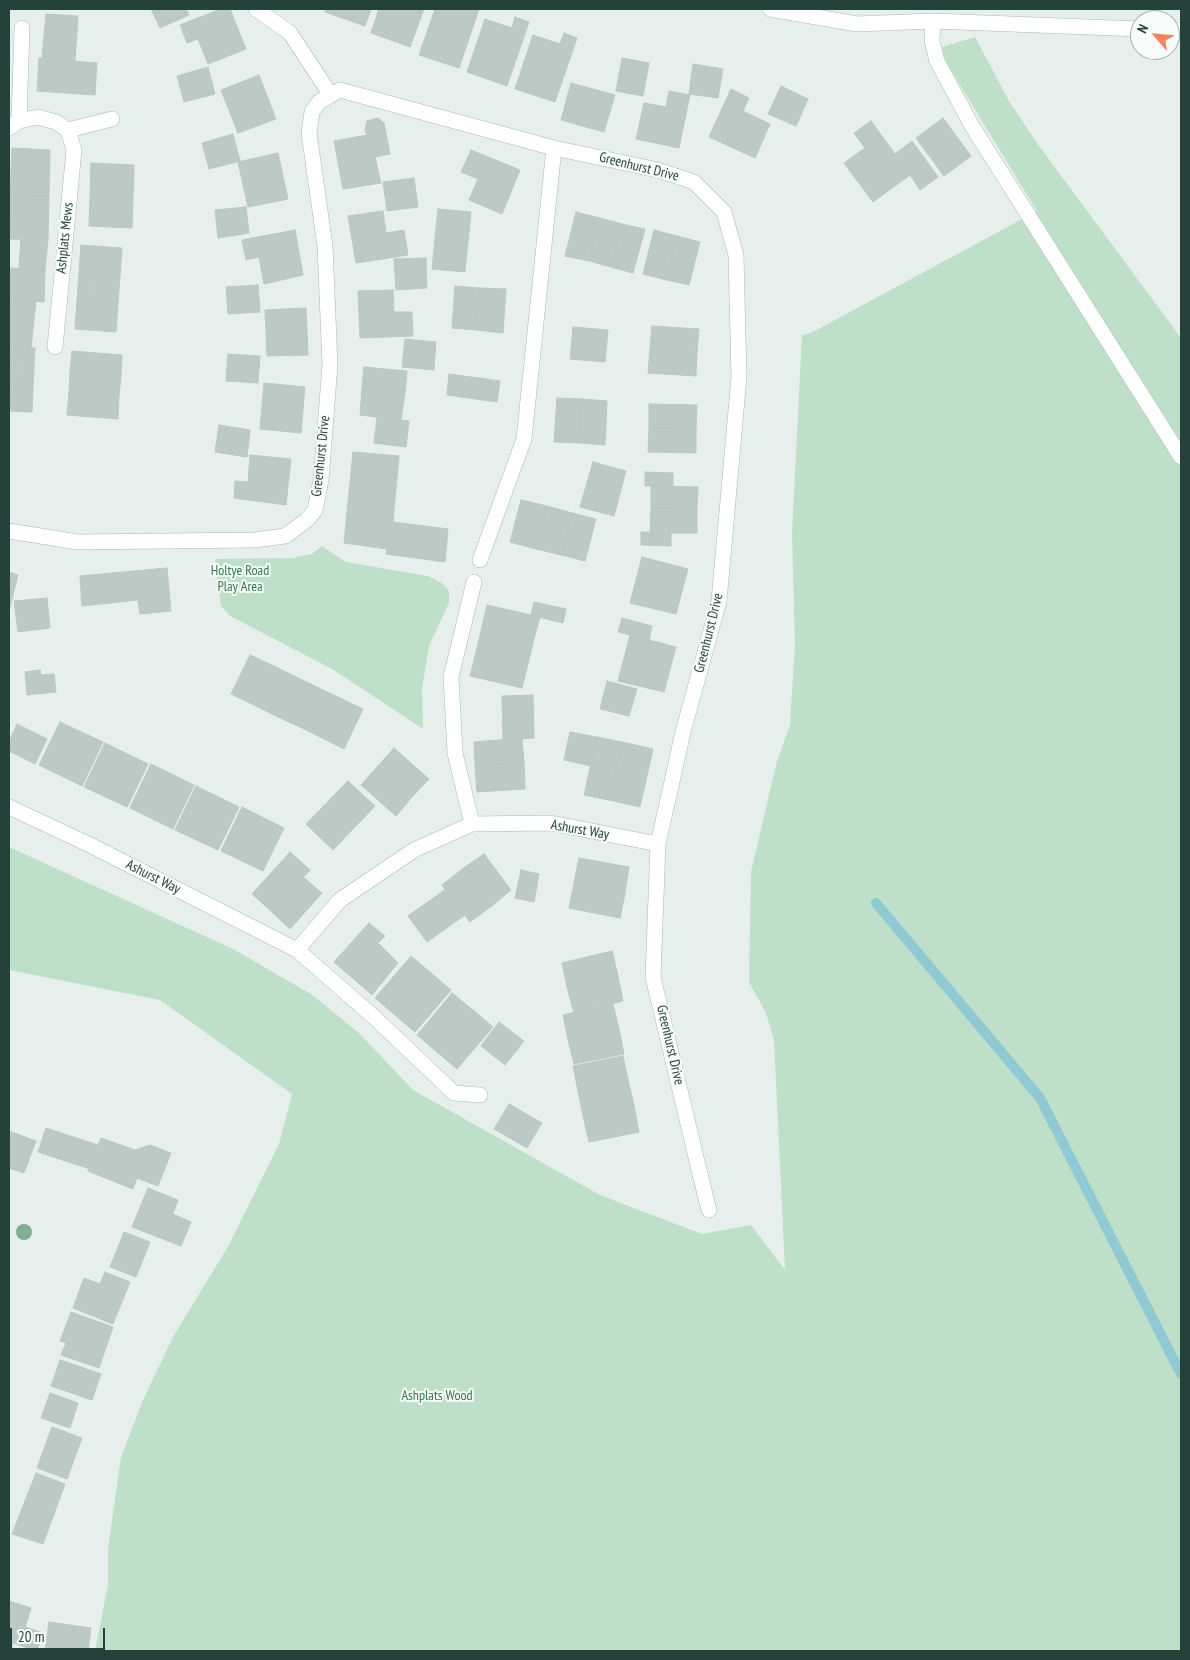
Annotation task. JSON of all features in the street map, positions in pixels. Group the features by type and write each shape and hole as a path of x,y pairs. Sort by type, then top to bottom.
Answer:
{"street":[{"path":"256,9 290,33 330,94"},
{"path":"770,9 857,24 933,21 1130,29"},
{"path":"933,21 932,41 937,61 972,126 1181,457"},
{"path":"22,28 14,124 38,117 56,122 68,130 112,119"},
{"name":"Greenhurst Drive","path":"9,531 78,542 255,540 285,536 307,520 315,510 321,480 330,365 325,246 309,133 312,112 319,102 330,94 340,90 554,148 658,170 694,182 724,212 736,255 739,377 719,601 683,732 658,844 653,977 708,1210"},
{"name":"Ashplats Mews","path":"54,347 74,150 68,130"},
{"path":"480,560 524,439 554,148"},
{"path":"472,824 455,753 451,677 474,582"},
{"name":"Ashurst Way","path":"9,807 88,844 296,950 374,1017 454,1093 480,1095"},
{"name":"Ashurst Way","path":"296,950 340,900 414,850 472,824 551,823 658,844"}],"green space":[{"name":"Ashplats Wood","path":"975,37 1009,101 1037,143 1181,338 1181,1651 95,1651 108,1585 108,1549 121,1457 143,1400 173,1337 229,1245 279,1144 292,1094 160,1000 9,970 9,847 233,949 311,994 359,1033 413,1090 600,1195 702,1234 751,1225 785,1270 774,1040 766,1013 749,982 751,872 777,761 790,725 795,645 792,533 802,335 811,333 1037,211 946,62 942,47"},
{"name":"Holtye Road Play Area","path":"322,546 346,562 428,576 442,583 449,591 449,603 429,646 422,689 423,729 332,669 230,616 221,606 215,559 292,558 312,554"}],"building":[{"path":"151,9 186,9 189,15 160,28"},
{"path":"221,9 230,9 246,49 208,64 198,39 187,43 180,25"},
{"path":"326,9 371,9 365,26 325,12"},
{"path":"379,9 424,9 410,47 371,33"},
{"path":"435,9 479,9 459,68 419,55"},
{"path":"46,14 78,16 75,61 42,59"},
{"path":"515,17 529,22 507,86 467,72 485,19 512,28"},
{"path":"564,33 577,38 555,102 515,89 533,35 560,44"},
{"path":"39,58 97,63 95,95 37,91"},
{"path":"622,58 649,63 643,96 616,91"},
{"path":"693,64 723,69 718,98 689,94"},
{"path":"208,67 215,94 184,102 177,76"},
{"path":"259,75 276,119 238,133 221,90"},
{"path":"571,83 615,95 604,132 561,120"},
{"path":"781,86 808,99 796,126 768,114"},
{"path":"731,89 749,98 743,111 770,124 755,158 709,137"},
{"path":"669,91 690,95 679,148 636,139 644,103 666,107"},
{"path":"378,118 384,123 390,154 375,157 381,183 343,189 334,141 367,135 365,129 367,121"},
{"path":"943,118 971,156 944,176 916,138"},
{"path":"871,121 895,154 912,141 938,177 920,190 910,175 873,202 844,163 865,148 854,133"},
{"path":"233,134 240,161 209,169 202,143"},
{"path":"12,148 50,150 49,196 10,195"},
{"path":"471,150 520,170 502,214 469,200 478,179 461,172"},
{"path":"278,153 288,199 248,207 238,162"},
{"path":"91,163 134,165 133,198 90,197"},
{"path":"414,178 418,207 387,211 383,182"},
{"path":"10,195 49,196 48,240 9,239"},
{"path":"90,197 133,198 132,228 89,226"},
{"path":"246,207 249,233 218,238 215,210"},
{"path":"438,209 471,212 465,272 432,269"},
{"path":"383,211 386,233 404,230 408,255 356,263 348,216"},
{"path":"576,212 600,218 589,261 565,256"},
{"path":"600,218 622,224 611,267 589,261"},
{"path":"622,224 645,229 633,273 611,267"},
{"path":"295,230 303,275 264,284 259,257 246,260 242,240"},
{"path":"654,230 677,236 667,280 643,274"},
{"path":"677,236 700,242 689,285 667,280"},
{"path":"21,238 48,240 45,270 19,268"},
{"path":"81,245 122,248 119,290 78,287"},
{"path":"426,258 427,288 396,290 394,259"},
{"path":"9,268 45,270 44,302 9,299"},
{"path":"258,285 260,312 228,314 226,287"},
{"path":"455,286 479,288 476,330 452,328"},
{"path":"78,287 119,290 116,332 75,329"},
{"path":"479,288 506,289 503,333 476,330"},
{"path":"393,290 394,312 412,312 413,336 360,338 358,291"},
{"path":"9,299 36,301 31,348 9,345"},
{"path":"306,308 308,355 267,356 265,310"},
{"path":"652,326 699,329 697,352 650,349"},
{"path":"573,327 608,330 605,362 570,359"},
{"path":"405,339 436,342 434,370 402,367"},
{"path":"9,345 35,348 34,369 9,367"},
{"path":"650,349 697,352 696,376 648,373"},
{"path":"72,351 122,355 121,375 70,372"},
{"path":"228,354 260,356 258,383 226,381"},
{"path":"9,367 34,369 33,389 9,388"},
{"path":"364,367 407,371 405,392 362,388"},
{"path":"70,372 121,375 119,396 69,393"},
{"path":"449,374 500,381 497,402 447,395"},
{"path":"264,383 305,387 301,433 260,429"},
{"path":"9,388 33,389 32,412 9,411"},
{"path":"362,388 405,392 401,420 360,415"},
{"path":"69,393 119,396 118,419 67,415"},
{"path":"557,398 582,399 580,443 554,442"},
{"path":"582,399 607,401 605,445 580,443"},
{"path":"649,404 697,405 696,429 649,428"},
{"path":"377,417 409,421 406,447 374,443"},
{"path":"219,425 250,430 247,457 215,452"},
{"path":"649,428 696,429 696,453 648,452"},
{"path":"353,452 399,456 393,522 448,529 445,562 386,554 387,549 344,543"},
{"path":"250,455 291,459 286,505 234,498 235,481 248,482"},
{"path":"593,462 626,471 614,516 580,507"},
{"path":"645,472 673,473 673,486 645,486"},
{"path":"651,486 698,487 697,509 651,508"},
{"path":"521,500 547,506 536,549 510,542"},
{"path":"547,506 572,513 561,555 536,549"},
{"path":"651,508 697,509 697,533 650,533"},
{"path":"572,513 596,519 585,561 561,555"},
{"path":"641,532 671,533 671,546 641,545"},
{"path":"642,557 688,569 682,591 636,580"},
{"path":"167,568 171,611 140,614 138,600 82,606 80,576"},
{"path":"9,572 18,575 9,611"},
{"path":"636,580 682,591 676,614 630,603"},
{"path":"47,598 50,628 18,632 14,601"},
{"path":"534,602 566,609 563,623 531,615"},
{"path":"487,605 540,617 534,639 482,627"},
{"path":"622,618 652,626 649,640 618,632"},
{"path":"482,627 534,639 529,660 477,648"},
{"path":"630,635 676,647 670,669 624,658"},
{"path":"477,648 529,660 522,688 470,676"},
{"path":"250,655 276,667 256,706 231,694"},
{"path":"624,658 670,669 664,692 618,681"},
{"path":"276,667 294,676 276,716 256,706"},
{"path":"40,670 41,675 54,674 56,692 27,695 25,672"},
{"path":"294,676 319,688 300,727 276,716"},
{"path":"607,681 637,689 629,716 600,709"},
{"path":"319,688 342,699 324,739 300,727"},
{"path":"533,695 534,738 503,740 502,696"},
{"path":"342,699 363,709 344,749 324,739"},
{"path":"60,722 103,742 82,786 39,765"},
{"path":"17,724 47,739 35,764 9,751 9,742"},
{"path":"570,732 597,737 591,766 564,760"},
{"path":"597,737 622,742 609,800 584,795"},
{"path":"522,738 524,762 475,766 474,742"},
{"path":"622,742 653,749 640,807 609,800"},
{"path":"105,743 148,764 127,807 84,787"},
{"path":"394,748 429,779 412,797 378,766"},
{"path":"524,762 525,789 477,792 475,766"},
{"path":"151,764 194,785 173,829 130,808"},
{"path":"378,766 412,797 396,816 361,785"},
{"path":"348,781 375,806 333,850 306,824"},
{"path":"196,786 239,807 218,850 175,830"},
{"path":"242,807 284,828 263,871 221,851"},
{"path":"290,852 310,870 272,912 252,894"},
{"path":"484,854 511,890 493,905 465,867"},
{"path":"579,858 629,867 625,893 574,883"},
{"path":"465,867 493,905 470,922 442,885"},
{"path":"521,870 539,874 534,902 515,898"},
{"path":"303,877 322,893 290,929 272,912"},
{"path":"574,883 625,893 620,918 569,908"},
{"path":"446,889 465,915 427,942 408,916"},
{"path":"369,923 385,936 378,943 398,963 372,995 334,962"},
{"path":"612,951 618,976 567,987 562,963"},
{"path":"411,956 431,973 396,1016 375,998"},
{"path":"431,973 451,990 415,1032 396,1016"},
{"path":"618,976 623,1001 574,1013 567,987"},
{"path":"452,993 473,1010 437,1052 417,1035"},
{"path":"613,1004 619,1029 568,1040 563,1015"},
{"path":"473,1010 493,1027 457,1069 437,1052"},
{"path":"499,1022 524,1041 505,1065 481,1046"},
{"path":"619,1029 624,1054 574,1064 568,1040"},
{"path":"623,1056 628,1080 578,1091 573,1066"},
{"path":"628,1080 634,1105 583,1116 578,1091"},
{"path":"509,1104 542,1123 527,1148 494,1129"},
{"path":"634,1105 639,1132 589,1142 583,1116"},
{"path":"46,1128 98,1145 90,1169 38,1152"},
{"path":"9,1131 36,1141 24,1173 9,1168"},
{"path":"101,1138 135,1150 150,1145 171,1153 158,1186 137,1178 133,1189 88,1171"},
{"path":"148,1188 178,1200 173,1214 191,1222 181,1246 132,1227"},
{"path":"124,1232 150,1242 136,1277 110,1267"},
{"path":"105,1272 130,1282 113,1324 73,1308 84,1278 100,1284"},
{"path":"71,1312 113,1327 99,1368 61,1355 66,1343 60,1341"},
{"path":"60,1360 101,1374 92,1400 51,1386"},
{"path":"50,1393 78,1403 70,1428 41,1418"},
{"path":"52,1427 82,1438 67,1479 37,1468"},
{"path":"36,1473 65,1484 43,1544 12,1534"},
{"path":"9,1601 31,1608 25,1627 43,1633 37,1651 13,1643 11,1651 9,1650"},
{"path":"49,1622 91,1628 88,1651 45,1651"}],"waterway":[{"path":"876,903 1040,1098 1181,1374"}]}
